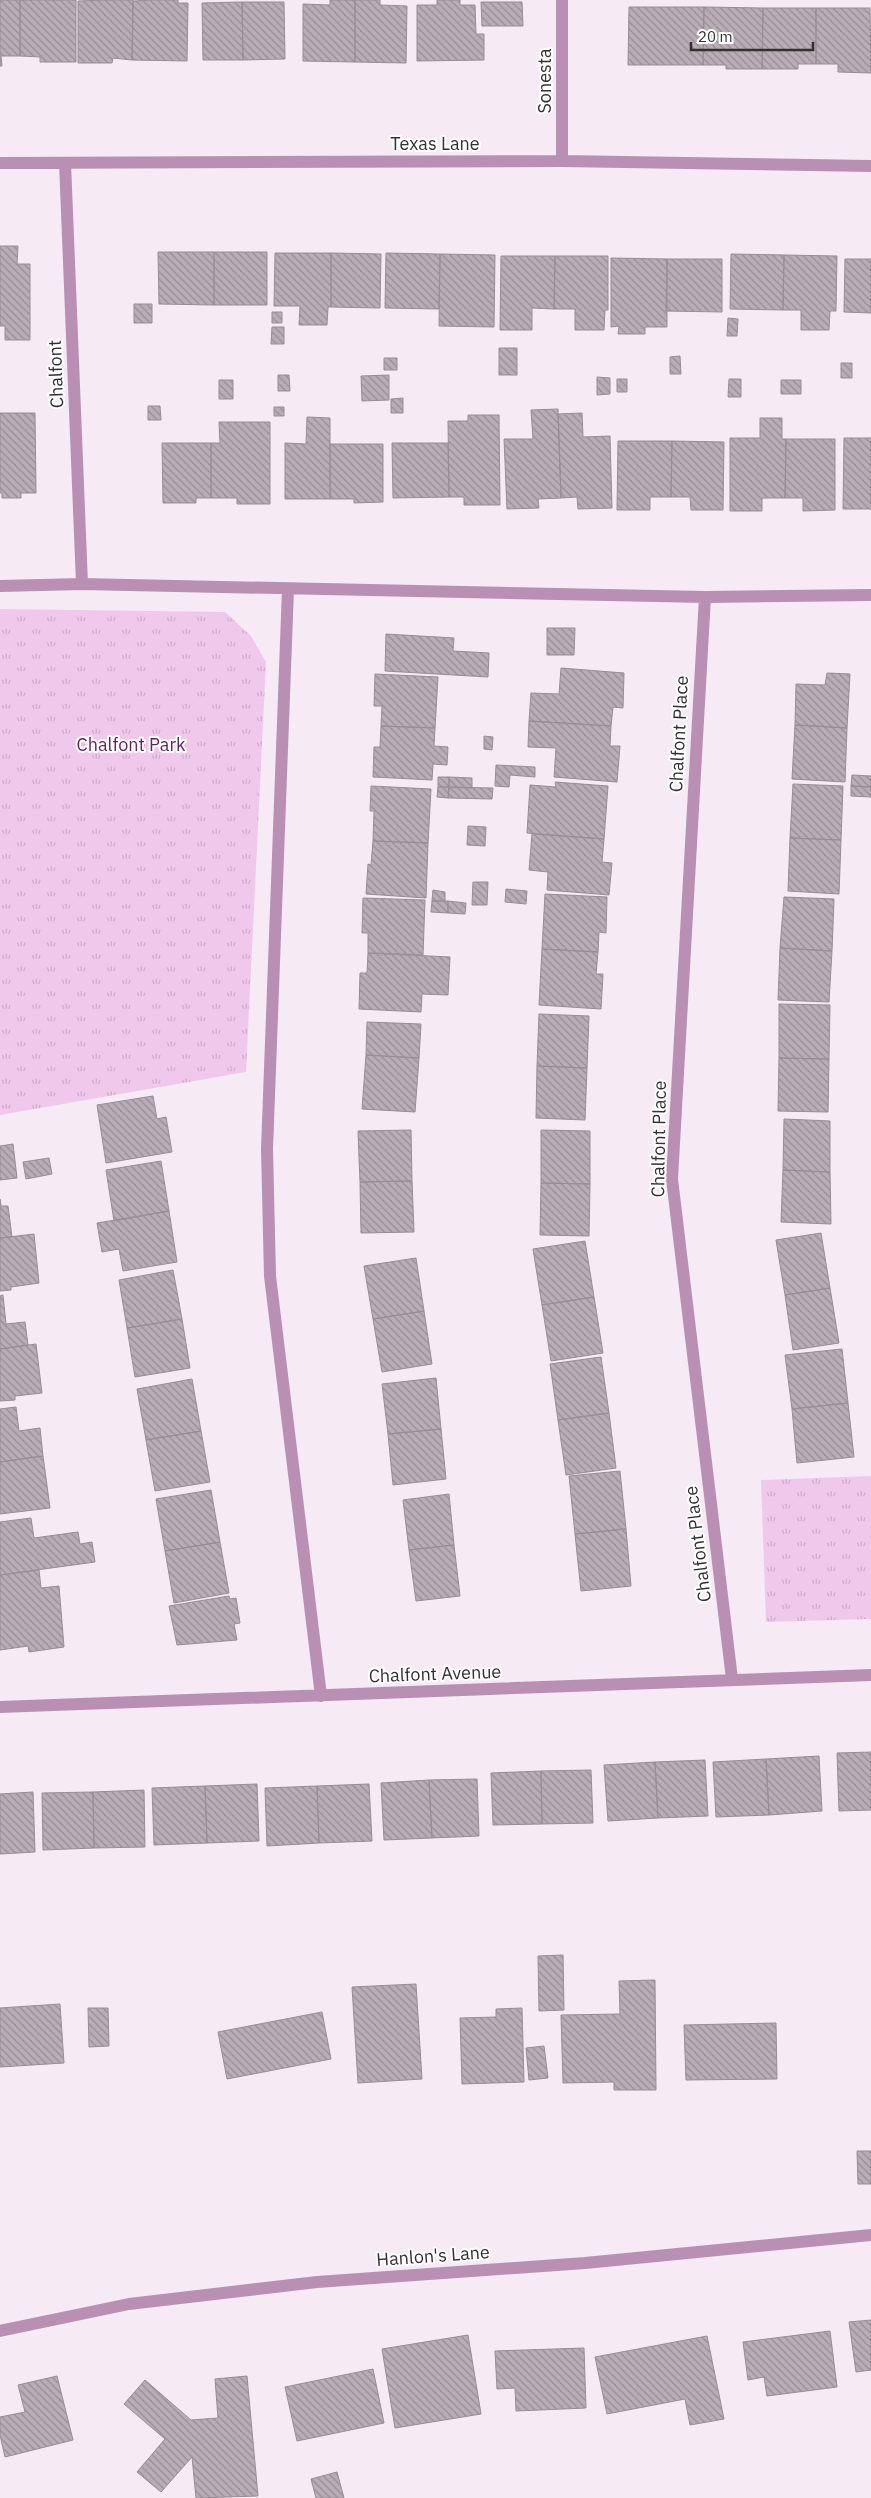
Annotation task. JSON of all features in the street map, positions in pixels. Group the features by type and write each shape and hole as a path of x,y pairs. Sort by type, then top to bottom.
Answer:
{"street":[{"name":"Sonesta","path":"562,0 562,161"},
{"name":"Texas Lane","path":"0,162 562,161 871,166"},
{"name":"Chalfont","path":"65,163 82,584"},
{"path":"0,586 82,584 704,597 871,595"},
{"path":"288,589 267,1149 270,1276 321,1696"},
{"name":"Chalfont Place","path":"704,597 672,1179 732,1679"},
{"name":"Chalfont Avenue","path":"0,1707 871,1675"},
{"name":"Hanlon's Lane","path":"0,2331 129,2304 317,2282 585,2263 871,2234"}],"green space":[{"name":"Chalfont Park","path":"0,609 225,612 251,636 266,662 246,1072 0,1115"},
{"path":"871,1476 871,1619 766,1622 761,1480"}],"building":[{"path":"0,0 20,0 20,56 1,56 2,66 0,66"},
{"path":"20,0 76,0 76,62 40,62 40,57 20,56"},
{"path":"133,0 132,60 113,58 112,63 78,63 78,1"},
{"path":"178,0 178,3 188,3 187,61 132,60 133,1"},
{"path":"330,0 355,0 355,62 303,61 303,4 330,5"},
{"path":"355,0 380,0 380,5 407,6 406,63 355,62"},
{"path":"437,0 460,0 460,5 475,5 476,34 484,34 484,60 417,61 417,5 437,5"},
{"path":"242,2 243,60 203,60 202,3"},
{"path":"242,2 284,2 285,59 243,60"},
{"path":"481,2 522,2 523,26 482,26"},
{"path":"629,7 704,7 703,65 628,65"},
{"path":"704,7 763,8 762,69 726,69 726,65 703,65"},
{"path":"763,8 816,8 816,64 798,64 798,69 762,69"},
{"path":"816,8 870,8 871,73 838,72 838,64 816,64"},
{"path":"0,246 18,246 17,264 30,264 30,340 5,340 5,326 0,326"},
{"path":"158,252 214,252 214,305 159,304"},
{"path":"214,252 267,252 267,305 214,305"},
{"path":"275,253 331,253 331,307 328,307 327,325 299,325 300,306 274,306"},
{"path":"331,253 381,254 380,308 331,307"},
{"path":"386,253 440,254 439,309 385,308"},
{"path":"440,254 495,255 494,327 439,326"},
{"path":"731,254 784,255 783,310 730,309"},
{"path":"784,255 837,256 836,311 830,311 829,330 801,330 801,310 783,310"},
{"path":"501,256 555,256 554,309 532,308 532,330 500,330"},
{"path":"555,256 608,256 608,310 605,310 604,330 575,330 575,309 554,309"},
{"path":"611,258 667,259 667,327 645,327 645,334 618,334 619,326 611,327"},
{"path":"667,259 722,259 722,312 666,311"},
{"path":"845,259 871,259 871,313 844,312"},
{"path":"134,304 152,304 152,323 134,323"},
{"path":"272,312 282,312 282,323 272,323"},
{"path":"728,318 738,319 737,336 727,336"},
{"path":"272,327 284,327 284,344 271,344"},
{"path":"499,348 517,348 517,375 499,375"},
{"path":"680,356 681,374 670,374 670,357"},
{"path":"384,358 397,358 397,370 384,370"},
{"path":"841,363 852,363 852,378 841,378"},
{"path":"278,375 289,375 290,391 278,391"},
{"path":"389,375 389,400 362,401 361,376"},
{"path":"597,377 610,378 610,394 597,395"},
{"path":"617,379 627,379 627,392 617,392"},
{"path":"729,379 741,379 741,397 728,397"},
{"path":"219,380 233,380 233,399 219,399"},
{"path":"781,380 801,380 801,394 781,394"},
{"path":"403,398 403,413 391,413 391,399"},
{"path":"148,406 160,406 161,420 148,420"},
{"path":"274,407 284,407 284,416 274,416"},
{"path":"558,409 561,498 538,499 539,508 507,509 504,439 533,439 531,410"},
{"path":"0,413 35,413 36,493 21,493 21,498 2,498 2,493 0,493"},
{"path":"582,413 583,437 610,436 612,508 578,509 577,497 561,498 558,414"},
{"path":"468,415 499,415 500,505 464,505 464,497 449,497 448,421 468,421"},
{"path":"307,417 330,418 330,499 285,499 285,443 306,444"},
{"path":"760,418 782,418 782,439 786,439 785,498 762,498 762,511 730,511 730,438 760,438"},
{"path":"219,422 270,422 270,504 237,504 237,498 211,498 211,443 220,443"},
{"path":"844,438 871,438 871,509 843,509"},
{"path":"786,439 835,439 835,510 803,511 803,498 785,498"},
{"path":"618,441 672,441 671,497 650,497 650,510 617,510"},
{"path":"672,441 724,442 723,510 691,510 690,497 671,497"},
{"path":"162,443 211,443 211,498 196,498 196,503 163,503"},
{"path":"392,443 448,443 449,497 393,498"},
{"path":"330,444 383,444 383,502 354,503 354,499 330,499"},
{"path":"547,628 575,628 574,655 547,655"},
{"path":"386,634 454,638 453,651 489,653 488,677 385,671"},
{"path":"561,668 624,673 623,708 613,707 611,726 529,721 531,693 559,694"},
{"path":"827,673 850,674 847,728 795,725 796,684 825,685"},
{"path":"375,674 438,677 435,728 381,726 382,706 374,706"},
{"path":"529,721 611,726 610,746 620,746 617,782 554,777 556,748 528,747"},
{"path":"795,725 847,728 845,782 792,779"},
{"path":"381,726 435,728 434,746 448,747 447,765 433,764 432,780 373,777 374,747 380,747"},
{"path":"484,736 493,737 492,750 484,749"},
{"path":"496,765 535,767 535,777 510,775 509,787 495,786"},
{"path":"852,775 871,776 871,787 851,786"},
{"path":"438,777 449,777 449,787 438,787"},
{"path":"449,777 472,778 472,788 449,787"},
{"path":"555,782 608,786 604,839 527,833 530,785 556,787"},
{"path":"793,784 843,786 841,840 790,838"},
{"path":"371,786 431,789 428,843 373,841 374,811 370,811"},
{"path":"851,786 871,787 871,797 851,796"},
{"path":"438,787 449,787 448,798 437,797"},
{"path":"449,787 493,788 492,799 448,798"},
{"path":"468,826 486,827 485,846 467,845"},
{"path":"532,834 604,839 602,862 612,863 609,895 547,890 548,872 529,870"},
{"path":"790,838 841,840 839,894 788,891"},
{"path":"373,841 428,843 426,898 366,894 368,864 371,865"},
{"path":"473,882 488,882 487,905 472,905"},
{"path":"506,889 527,891 526,904 505,902"},
{"path":"433,890 445,892 445,901 432,901"},
{"path":"545,894 607,897 606,933 599,932 598,952 542,949"},
{"path":"784,897 834,899 832,951 780,948"},
{"path":"363,898 425,900 423,955 368,953 368,933 362,933"},
{"path":"432,901 448,901 448,913 431,912"},
{"path":"448,901 466,903 465,914 448,913"},
{"path":"780,948 832,951 829,1002 778,1000"},
{"path":"542,949 598,952 596,974 603,974 601,1009 539,1005"},
{"path":"368,953 450,957 448,995 422,994 421,1012 359,1009 360,973 367,973"},
{"path":"779,1004 830,1005 829,1059 779,1058"},
{"path":"539,1014 589,1016 587,1068 537,1066"},
{"path":"367,1022 421,1024 419,1058 366,1055"},
{"path":"366,1055 419,1058 415,1112 362,1109"},
{"path":"779,1058 829,1059 828,1112 778,1111"},
{"path":"537,1066 587,1068 585,1120 536,1118"},
{"path":"153,1096 157,1119 166,1117 172,1152 106,1163 97,1105"},
{"path":"784,1119 830,1121 830,1172 783,1170"},
{"path":"411,1130 412,1181 360,1182 358,1131"},
{"path":"541,1130 590,1131 590,1184 541,1183"},
{"path":"13,1144 17,1178 0,1180 0,1146"},
{"path":"49,1158 52,1174 26,1179 23,1162"},
{"path":"161,1161 169,1211 114,1221 106,1170"},
{"path":"783,1170 830,1172 831,1224 781,1222"},
{"path":"412,1181 414,1232 361,1233 360,1182"},
{"path":"541,1183 590,1184 589,1236 540,1235"},
{"path":"0,1199 1,1206 8,1206 12,1237 0,1238"},
{"path":"169,1211 177,1262 123,1271 119,1249 102,1252 97,1223"},
{"path":"821,1233 830,1288 785,1295 776,1240"},
{"path":"34,1234 39,1283 11,1287 11,1290 0,1291 0,1238"},
{"path":"585,1241 594,1297 542,1305 533,1249"},
{"path":"416,1258 424,1311 373,1319 364,1266"},
{"path":"173,1270 182,1319 127,1328 119,1280"},
{"path":"830,1288 839,1343 793,1350 785,1295"},
{"path":"3,1295 6,1324 25,1322 28,1345 0,1349 0,1296"},
{"path":"594,1297 603,1353 551,1361 542,1305"},
{"path":"424,1311 432,1364 382,1372 373,1319"},
{"path":"182,1319 190,1368 135,1377 127,1328"},
{"path":"36,1344 42,1393 15,1396 15,1400 0,1401 0,1349"},
{"path":"842,1349 848,1403 792,1409 785,1355"},
{"path":"601,1357 609,1413 558,1420 550,1364"},
{"path":"436,1378 441,1429 388,1434 382,1384"},
{"path":"192,1379 201,1431 146,1440 137,1389"},
{"path":"848,1403 854,1457 797,1463 792,1409"},
{"path":"16,1407 19,1431 40,1428 43,1456 0,1462 0,1409"},
{"path":"609,1413 616,1468 566,1475 558,1420"},
{"path":"441,1429 446,1479 393,1485 388,1434"},
{"path":"201,1431 210,1482 155,1491 146,1440"},
{"path":"43,1456 50,1508 0,1514 0,1462"},
{"path":"620,1471 626,1529 575,1534 569,1476"},
{"path":"211,1490 220,1542 165,1551 156,1499"},
{"path":"449,1494 454,1545 409,1550 403,1500"},
{"path":"31,1518 34,1538 78,1532 80,1544 92,1542 95,1562 0,1575 0,1522"},
{"path":"626,1529 631,1586 581,1591 575,1534"},
{"path":"220,1542 229,1593 174,1603 165,1551"},
{"path":"454,1545 460,1596 416,1601 409,1550"},
{"path":"39,1570 41,1588 59,1586 64,1647 29,1652 28,1646 0,1650 0,1575"},
{"path":"229,1596 230,1599 236,1598 240,1623 234,1624 237,1640 177,1645 169,1606"},
{"path":"871,1752 871,1810 839,1811 837,1753"},
{"path":"819,1756 822,1811 769,1815 766,1759"},
{"path":"766,1759 769,1815 716,1817 713,1762"},
{"path":"705,1760 708,1816 658,1818 655,1762"},
{"path":"655,1762 658,1818 608,1821 604,1765"},
{"path":"591,1770 593,1823 542,1824 541,1771"},
{"path":"541,1771 542,1824 493,1825 491,1773"},
{"path":"477,1779 479,1836 432,1838 429,1780"},
{"path":"429,1780 432,1838 384,1840 381,1783"},
{"path":"257,1784 259,1841 207,1843 205,1786"},
{"path":"369,1784 372,1841 319,1843 317,1786"},
{"path":"205,1786 207,1843 154,1845 152,1788"},
{"path":"317,1786 319,1843 267,1846 265,1788"},
{"path":"144,1790 145,1847 94,1848 93,1792"},
{"path":"33,1792 35,1852 0,1854 0,1794"},
{"path":"93,1792 94,1848 43,1850 42,1793"},
{"path":"563,1955 564,2010 539,2011 538,1956"},
{"path":"655,1980 656,2090 614,2090 614,2082 563,2083 561,2015 620,2014 619,1981"},
{"path":"416,1984 422,2079 358,2083 352,1987"},
{"path":"60,2004 64,2063 0,2067 0,2008"},
{"path":"88,2008 108,2008 109,2046 89,2047"},
{"path":"522,2008 524,2082 462,2084 460,2018 496,2017 496,2009"},
{"path":"322,2012 331,2059 227,2079 218,2032"},
{"path":"776,2023 777,2079 686,2080 684,2025"},
{"path":"544,2046 548,2078 529,2080 526,2048"},
{"path":"857,2151 871,2151 871,2184 858,2184"},
{"path":"871,2320 871,2370 856,2372 849,2322"},
{"path":"830,2331 837,2387 767,2396 764,2377 748,2380 743,2342"},
{"path":"468,2335 481,2414 395,2428 382,2349"},
{"path":"707,2336 724,2419 690,2425 685,2399 607,2414 595,2357"},
{"path":"584,2348 586,2408 516,2411 515,2388 497,2389 495,2351"},
{"path":"373,2369 384,2423 297,2441 285,2387"},
{"path":"57,2376 73,2440 5,2457 0,2435 0,2417 25,2412 18,2385"},
{"path":"247,2376 258,2496 196,2498 192,2457 161,2492 137,2472 165,2439 124,2404 145,2380 191,2420 218,2418 215,2379"},
{"path":"337,2472 344,2498 316,2498 311,2479"}]}
